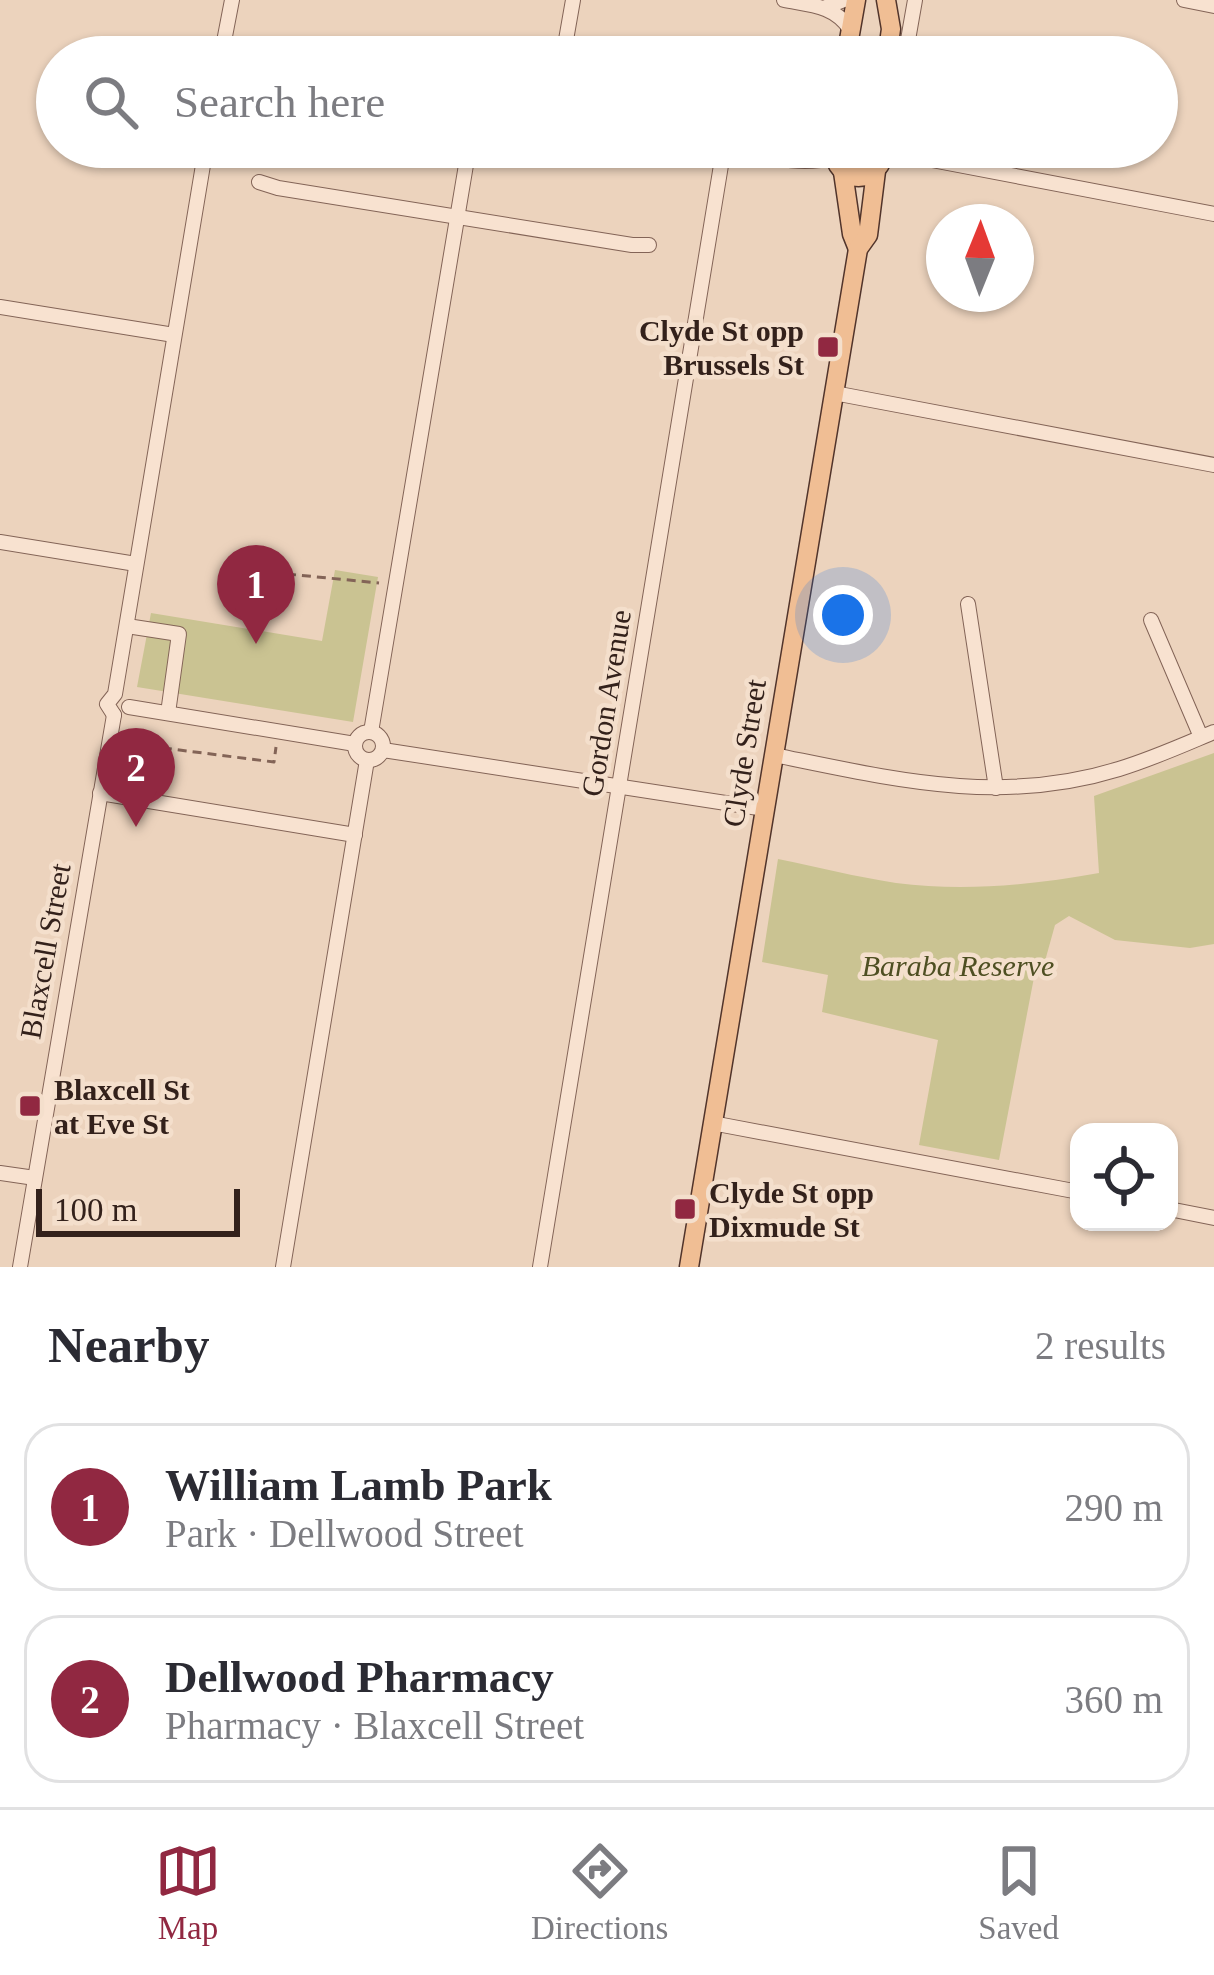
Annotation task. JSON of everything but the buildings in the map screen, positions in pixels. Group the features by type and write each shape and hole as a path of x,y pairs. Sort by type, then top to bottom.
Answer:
{"main road":[{"path":"849,36 856,0"},
{"path":"886,0 890,36"},
{"name":"Clyde Street","path":"838,168 858,249"},
{"path":"848,168 860,177 877,171"},
{"name":"Clyde Street","path":"689,1267 858,249 868,236 879,168"}],"street":[{"path":"225,36 232,0"},
{"path":"567,36 573,0"},
{"path":"784,0 826,7 850,29"},
{"path":"826,7 844,0"},
{"path":"908,36 915,0"},
{"path":"1184,0 1214,6"},
{"path":"129,707 122,716 114,715 107,704 115,694 202,168"},
{"path":"371,732 466,168"},
{"name":"Gordon Avenue","path":"539,1267 720,168"},
{"path":"981,168 1214,214"},
{"path":"259,182 649,245"},
{"path":"0,307 174,335"},
{"path":"834,393 1214,465"},
{"path":"0,542 136,564"},
{"path":"968,604 996,788"},
{"path":"774,754 928,785 996,788 1056,783 1118,770 1208,735 1151,620"},
{"path":"127,626 179,634 168,713"},
{"path":"115,694 124,696 129,707"},
{"path":"129,707 356,744"},
{"name":"Blaxcell Street","path":"20,1267 114,715"},
{"path":"371,732 382,740 383,750 376,759 368,760 356,752 356,744 362,734 371,732"},
{"path":"383,750 765,809"},
{"path":"283,1267 368,760"},
{"path":"100,793 355,835"},
{"path":"712,1123 1070,1190"},
{"path":"0,1173 35,1178"},
{"path":"1178,1211 1214,1218"}],"path":[{"path":"287,574 379,583"},
{"path":"122,764 155,747 274,762 276,747"}],"green space":[{"path":"335,570 378,577 353,722 137,687 151,613 322,641"},
{"name":"Baraba Reserve","path":"1214,753 1214,944 1190,948 1115,940 1069,916 1055,925 1045,961 1036,967 999,1160 919,1145 938,1040 822,1012 828,975 762,962 778,859 896,883 947,887 1023,884 1099,873 1094,796"}],"place":[{"name":"Clyde St opp Brussels St","path":"828,347"},
{"name":"William Lamb Park","path":"256,644"},
{"name":"Dellwood Pharmacy","path":"136,827"},
{"name":"Blaxcell St at Eve St","path":"30,1106"},
{"name":"Clyde St opp Dixmude St","path":"685,1209"}]}
